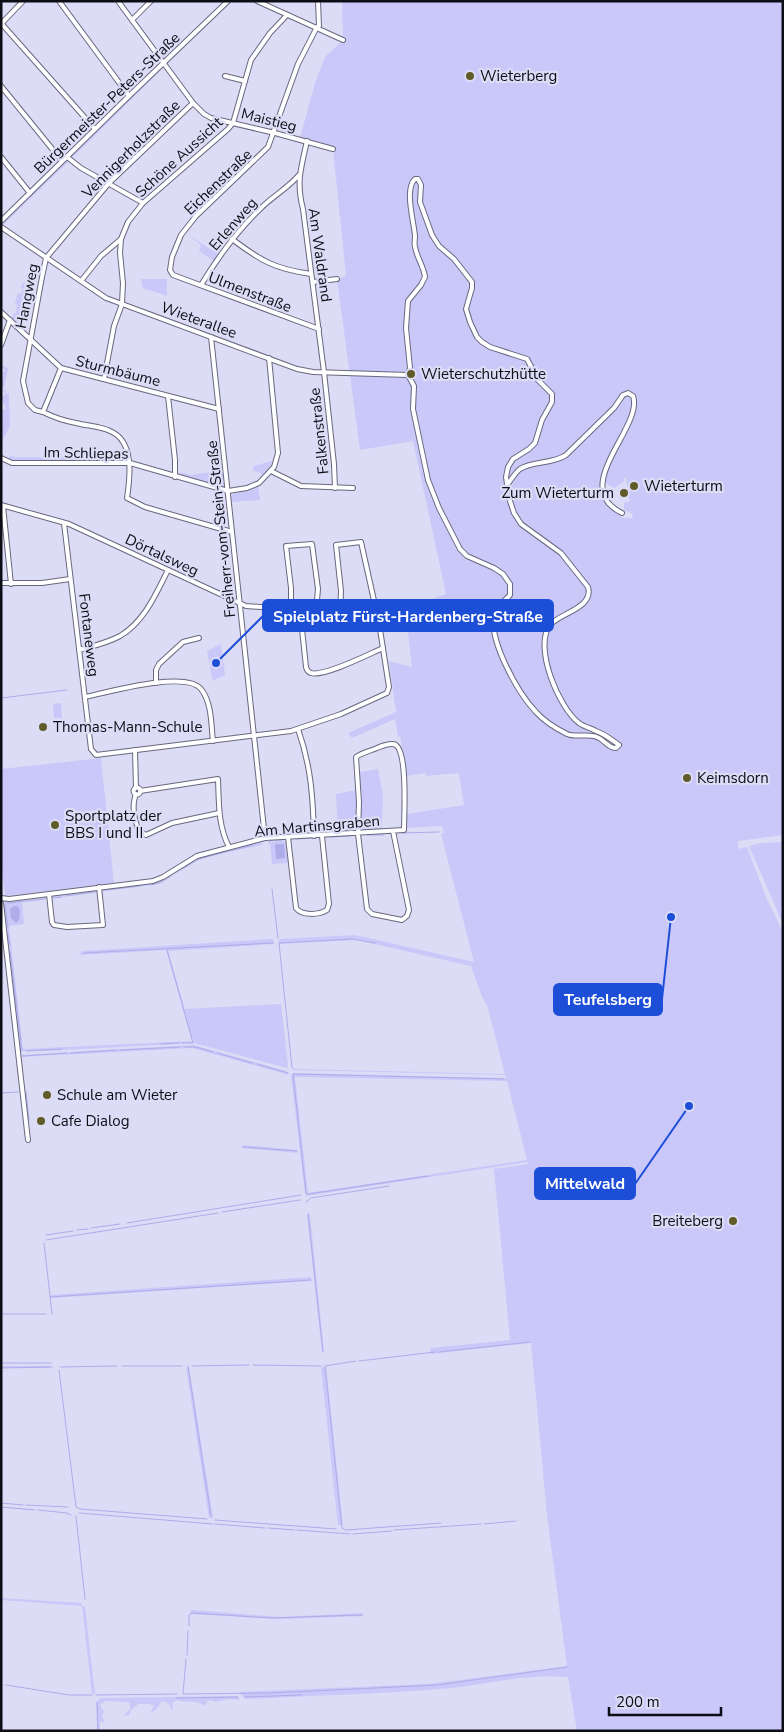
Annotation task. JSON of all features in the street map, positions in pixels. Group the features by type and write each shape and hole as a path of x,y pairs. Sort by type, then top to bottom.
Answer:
{"street":[{"path":"23,1 2,23 95,130"},
{"path":"59,1 129,96"},
{"name":"Maistieg","path":"118,1 193,103 211,118 233,122 333,149"},
{"path":"132,20 151,1"},
{"name":"Bürgermeister-Peters-Straße","path":"1,221 228,1"},
{"path":"257,1 343,40"},
{"path":"317,27 319,26 318,1"},
{"path":"233,122 251,60 270,33 287,15"},
{"name":"Eichenstraße","path":"173,275 170,267 181,235 208,204 268,148 275,133 298,64 317,27"},
{"path":"225,76 245,81"},
{"path":"1,86 62,161"},
{"name":"Vennigerholzstraße","path":"46,258 109,183 193,103"},
{"name":"Schöne Aussicht","path":"104,379 114,326 122,304 121,239 128,222 143,203 228,130 233,122"},
{"name":"Am Waldrand","path":"307,141 299,174 299,191 324,372"},
{"path":"67,157 81,168 143,203"},
{"path":"1,158 30,193"},
{"name":"Erlenweg","path":"201,285 232,239 262,206 290,185 299,174"},
{"path":"416,179 420,181 419,198 432,235 439,246 454,259 472,282 466,309 477,337 490,347 527,359 538,380 550,391 552,396 552,402 542,420 534,444 514,458 509,464 506,474 507,485 512,508 519,522 561,553 588,587 589,594 583,604 549,626 544,638 546,656 552,684 564,705 579,723 600,732 619,745 616,748 612,748 596,737 566,733 536,712 514,679 497,643 494,615 497,608 511,594 510,584 505,576 497,570 463,553 450,530 428,480 413,409 414,384 408,375 410,368 406,332 406,306 410,297 421,285 425,277 415,247 411,209 411,184 416,179"},
{"path":"290,185 299,191"},
{"name":"Wieterallee","path":"1,227 102,296 303,371 408,375"},
{"path":"81,281 101,256 121,239"},
{"path":"232,239 252,255 271,265 290,271 311,274"},
{"name":"Hangweg","path":"43,412 35,410 28,403 23,381 46,258"},
{"name":"Ulmenstraße","path":"173,275 319,329"},
{"path":"313,282 337,279"},
{"name":"Sturmbäume","path":"1,312 61,368 219,409"},
{"path":"1,345 10,320"},
{"name":"Freiherr-vom-Stein-Straße","path":"212,337 265,838"},
{"path":"228,491 254,486 271,471 277,460 278,449 269,358"},
{"path":"61,368 43,412 66,421 115,433 125,446 130,464 127,498 145,507 232,532"},
{"name":"Falkenstraße","path":"324,372 335,488"},
{"path":"507,485 518,471 524,467 566,456 614,408 623,395 630,393 634,398 634,406 613,452 603,482 605,498 611,506 622,513"},
{"path":"168,396 175,477"},
{"name":"Im Schliepas","path":"1,458 12,463 130,464 228,491"},
{"path":"271,471 301,486 353,488"},
{"path":"2,506 11,584"},
{"name":"Dörtalsweg","path":"2,506 64,522 240,604 377,615"},
{"name":"Fontaneweg","path":"64,522 91,750 98,755 135,750"},
{"path":"219,813 172,823 146,834 139,831 134,820 133,802 136,794 139,793 135,750 298,729 341,714 387,694 389,687 385,658 361,542 336,545 341,591 340,612"},
{"path":"291,609 291,588 286,546 312,544 318,589 316,611"},
{"path":"79,650 114,639 130,628 147,609 168,570"},
{"path":"1,583 42,583 70,580"},
{"path":"300,610 306,667 312,673 333,670 383,648"},
{"path":"156,683 156,670 159,664 183,642 199,638"},
{"path":"85,697 169,681 187,682 200,687 208,700 213,741"},
{"path":"298,729 311,776 314,836"},
{"name":"Am Martinsgraben","path":"1,898 9,899 158,879 195,856 265,838 358,834 404,830 405,785 398,747 394,744 360,754 356,758 360,806 358,834"},
{"path":"138,789 218,779 219,813 224,839 229,847"},
{"path":"358,834 367,909 372,914 401,920 407,916 409,910 393,831"},
{"path":"288,838 296,908 301,913 321,913 327,910 330,904 322,836"},
{"path":"99,888 103,925"},
{"path":"49,894 54,925 67,927 110,925"},
{"path":"1,903 28,1140"}],"shaded area":[{"path":"232,1 167,64 168,62"},
{"path":"342,1 783,1 783,835 738,841 738,849 747,847 766,897 783,932 783,1731 577,1731 568,1677 519,1678 440,1689 343,1695 246,1699 239,1692 428,1684 567,1666 547,1515 531,1343 431,1354 430,1348 510,1340 494,1169 528,1164 528,1162 306,1196 305,1193 291,1076 293,1073 506,1078 505,1075 293,1070 293,1067 296,1069 505,1074 487,1005 482,997 471,966 357,940 279,944 279,939 355,935 474,962 441,834 444,833 442,826 407,828 407,814 464,805 459,773 426,776 426,773 406,776 400,736 398,737 395,719 352,738 348,733 396,712 389,661 412,667 408,632 429,628 426,601 446,594 413,441 360,450 337,279 346,276 333,149 300,138 315,83 325,57 343,40","holes":["624,478 626,478 627,487 629,486 630,489 626,491 630,501 624,503 624,510 633,514 632,518 623,518 597,492 602,481 614,488 623,482","295,1077 507,1081 527,1160 308,1193"]},
{"path":"162,67 72,158 70,156 77,151"},
{"path":"66,159 69,161 3,225 2,223"},
{"path":"187,234 218,254 214,261 199,251 201,245"},
{"path":"141,279 167,279 167,296 143,288"},
{"path":"25,281 18,323 12,318 14,313 16,313 17,295 21,294 23,288 20,287"},
{"path":"1,364 8,369 4,387 1,390 1,375 5,370 1,367"},
{"path":"5,388 7,394 9,393 10,426 1,443 1,410 6,409 1,397 6,394 4,392"},
{"path":"11,455 14,457 123,458 117,462 22,461 10,460"},
{"path":"275,460 264,475 253,470 254,466"},
{"path":"223,470 223,488 183,477 180,472 191,475"},
{"path":"258,486 260,500 231,502 231,496 234,494"},
{"path":"221,644 225,675 214,680 212,679 207,651"},
{"path":"61,703 62,718 54,718 53,704"},
{"name":"Sportplatz der BBS I und II","path":"101,758 114,883 5,896 1,859 1,769"},
{"path":"378,769 383,796 382,830 361,831 362,798 359,772"},
{"path":"356,790 354,831 338,832 336,794"},
{"path":"283,840 286,843 288,863 272,864 270,844"},
{"path":"259,842 262,845 221,853 197,861 159,884 22,902 24,924 9,926 23,1049 192,1041 166,950 78,955 83,951 273,939 274,944 168,951 185,1009 281,1004 287,1068 194,1043 21,1051 3,904 5,901 7,903 156,883 165,880 197,859"},
{"path":"783,842 783,924 749,846 761,843"},
{"path":"276,844 284,844 285,858 276,859"},
{"path":"17,906 20,910 19,920 16,923 11,918 10,909"},
{"path":"193,1045 286,1071 289,1075 192,1048 21,1057 21,1055"},
{"path":"242,1145 297,1150 298,1153 242,1148"},
{"path":"310,1214 324,1352 322,1352 307,1215"},
{"path":"311,1277 311,1281 51,1298 51,1295"},
{"path":"1,1366 53,1366 54,1369 1,1368"},
{"path":"326,1366 343,1525 338,1525 321,1368"},
{"path":"186,1367 189,1367 213,1518 209,1518"},
{"path":"1,1598 81,1603 82,1606 1,1600"},
{"path":"82,1606 85,1606 95,1694 92,1694"},
{"path":"191,1610 281,1617 363,1613 363,1616 281,1619 190,1614"},
{"path":"237,1696 240,1700 229,1699 215,1702 211,1700 207,1701 205,1706 199,1703 177,1700 172,1703 173,1709 171,1710 170,1705 164,1701 161,1702 156,1710 150,1713 154,1706 138,1704 131,1710 129,1715 123,1716 130,1709 130,1703 105,1701 100,1705 104,1712 102,1716 105,1722 100,1722 100,1731 97,1731 96,1702 101,1698"}],"waterway":[{"path":"1,698 67,690"},
{"path":"402,833 439,832"},
{"path":"367,835 384,835"},
{"path":"331,837 350,836"},
{"path":"297,839 312,838"},
{"path":"269,843 272,840 281,840"},
{"path":"184,868 198,859 253,845"},
{"path":"151,885 162,882 171,876"},
{"path":"106,890 140,886"},
{"path":"272,889 278,938"},
{"path":"66,896 95,892"},
{"path":"54,898 62,897"},
{"path":"7,903 45,899"},
{"path":"5,905 8,927"},
{"path":"8,934 10,945"},
{"path":"292,1068 279,943 352,939 375,943"},
{"path":"84,953 273,943"},
{"path":"167,950 193,1043 182,1043"},
{"path":"10,951 22,1051"},
{"path":"161,1044 179,1043"},
{"path":"120,1050 180,1047"},
{"path":"184,1047 196,1047 213,1052"},
{"path":"26,1051 62,1049"},
{"path":"71,1053 117,1050"},
{"path":"23,1056 67,1053"},
{"path":"217,1053 252,1063"},
{"path":"257,1064 288,1073"},
{"path":"428,1176 306,1193 293,1074 504,1079"},
{"path":"1,1093 18,1092"},
{"path":"26,1092 29,1121"},
{"path":"243,1147 297,1151"},
{"path":"306,1202 311,1198 389,1186"},
{"path":"127,1223 301,1195"},
{"path":"222,1212 300,1200"},
{"path":"46,1240 218,1213"},
{"path":"308,1214 323,1352"},
{"path":"91,1228 120,1224"},
{"path":"77,1230 88,1229"},
{"path":"46,1235 73,1231"},
{"path":"44,1243 52,1314"},
{"path":"50,1297 311,1280"},
{"path":"1,1314 46,1314"},
{"path":"439,1352 530,1342"},
{"path":"359,1361 435,1352"},
{"path":"356,1361 325,1366 342,1528 346,1530 441,1523"},
{"path":"1,1363 51,1363"},
{"path":"192,1366 249,1365"},
{"path":"253,1365 321,1366"},
{"path":"60,1367 117,1366"},
{"path":"122,1366 182,1366"},
{"path":"188,1366 211,1516"},
{"path":"1,1368 50,1367"},
{"path":"59,1370 76,1507 80,1509 207,1519"},
{"path":"1,1503 23,1505"},
{"path":"26,1505 68,1507"},
{"path":"1,1507 35,1510"},
{"path":"38,1510 71,1515"},
{"path":"79,1513 213,1524"},
{"path":"76,1516 85,1599"},
{"path":"215,1520 336,1529"},
{"path":"484,1524 516,1521"},
{"path":"215,1524 265,1528"},
{"path":"394,1530 481,1524"},
{"path":"268,1528 295,1530"},
{"path":"297,1530 350,1534"},
{"path":"353,1534 392,1531"},
{"path":"189,1626 189,1615 192,1613 271,1618 362,1615"},
{"path":"187,1655 188,1631"},
{"path":"186,1659 183,1694 270,1693 437,1685 567,1667"},
{"path":"6,1685 69,1695 92,1695"},
{"path":"96,1695 177,1694"},
{"path":"244,1697 302,1695"},
{"path":"176,1698 238,1697"},
{"path":"97,1703 98,1731"}],"place":[{"name":"Wieterberg","path":"470,76"},
{"name":"Wieterschutzhütte","path":"411,374"},
{"name":"Wieterturm","path":"634,486"},
{"name":"Zum Wieterturm","path":"624,493"},
{"name":"Spielplatz Fürst-Hardenberg-Straße","path":"216,663"},
{"name":"Thomas-Mann-Schule","path":"43,727"},
{"name":"Keimsdorn","path":"687,778"},
{"name":"Sportplatz der BBS I und II","path":"55,825"},
{"name":"Teufelsberg","path":"671,917"},
{"name":"Schule am Wieter","path":"47,1095"},
{"name":"Mittelwald","path":"689,1106"},
{"name":"Cafe Dialog","path":"41,1121"},
{"name":"Breiteberg","path":"733,1221"}]}
